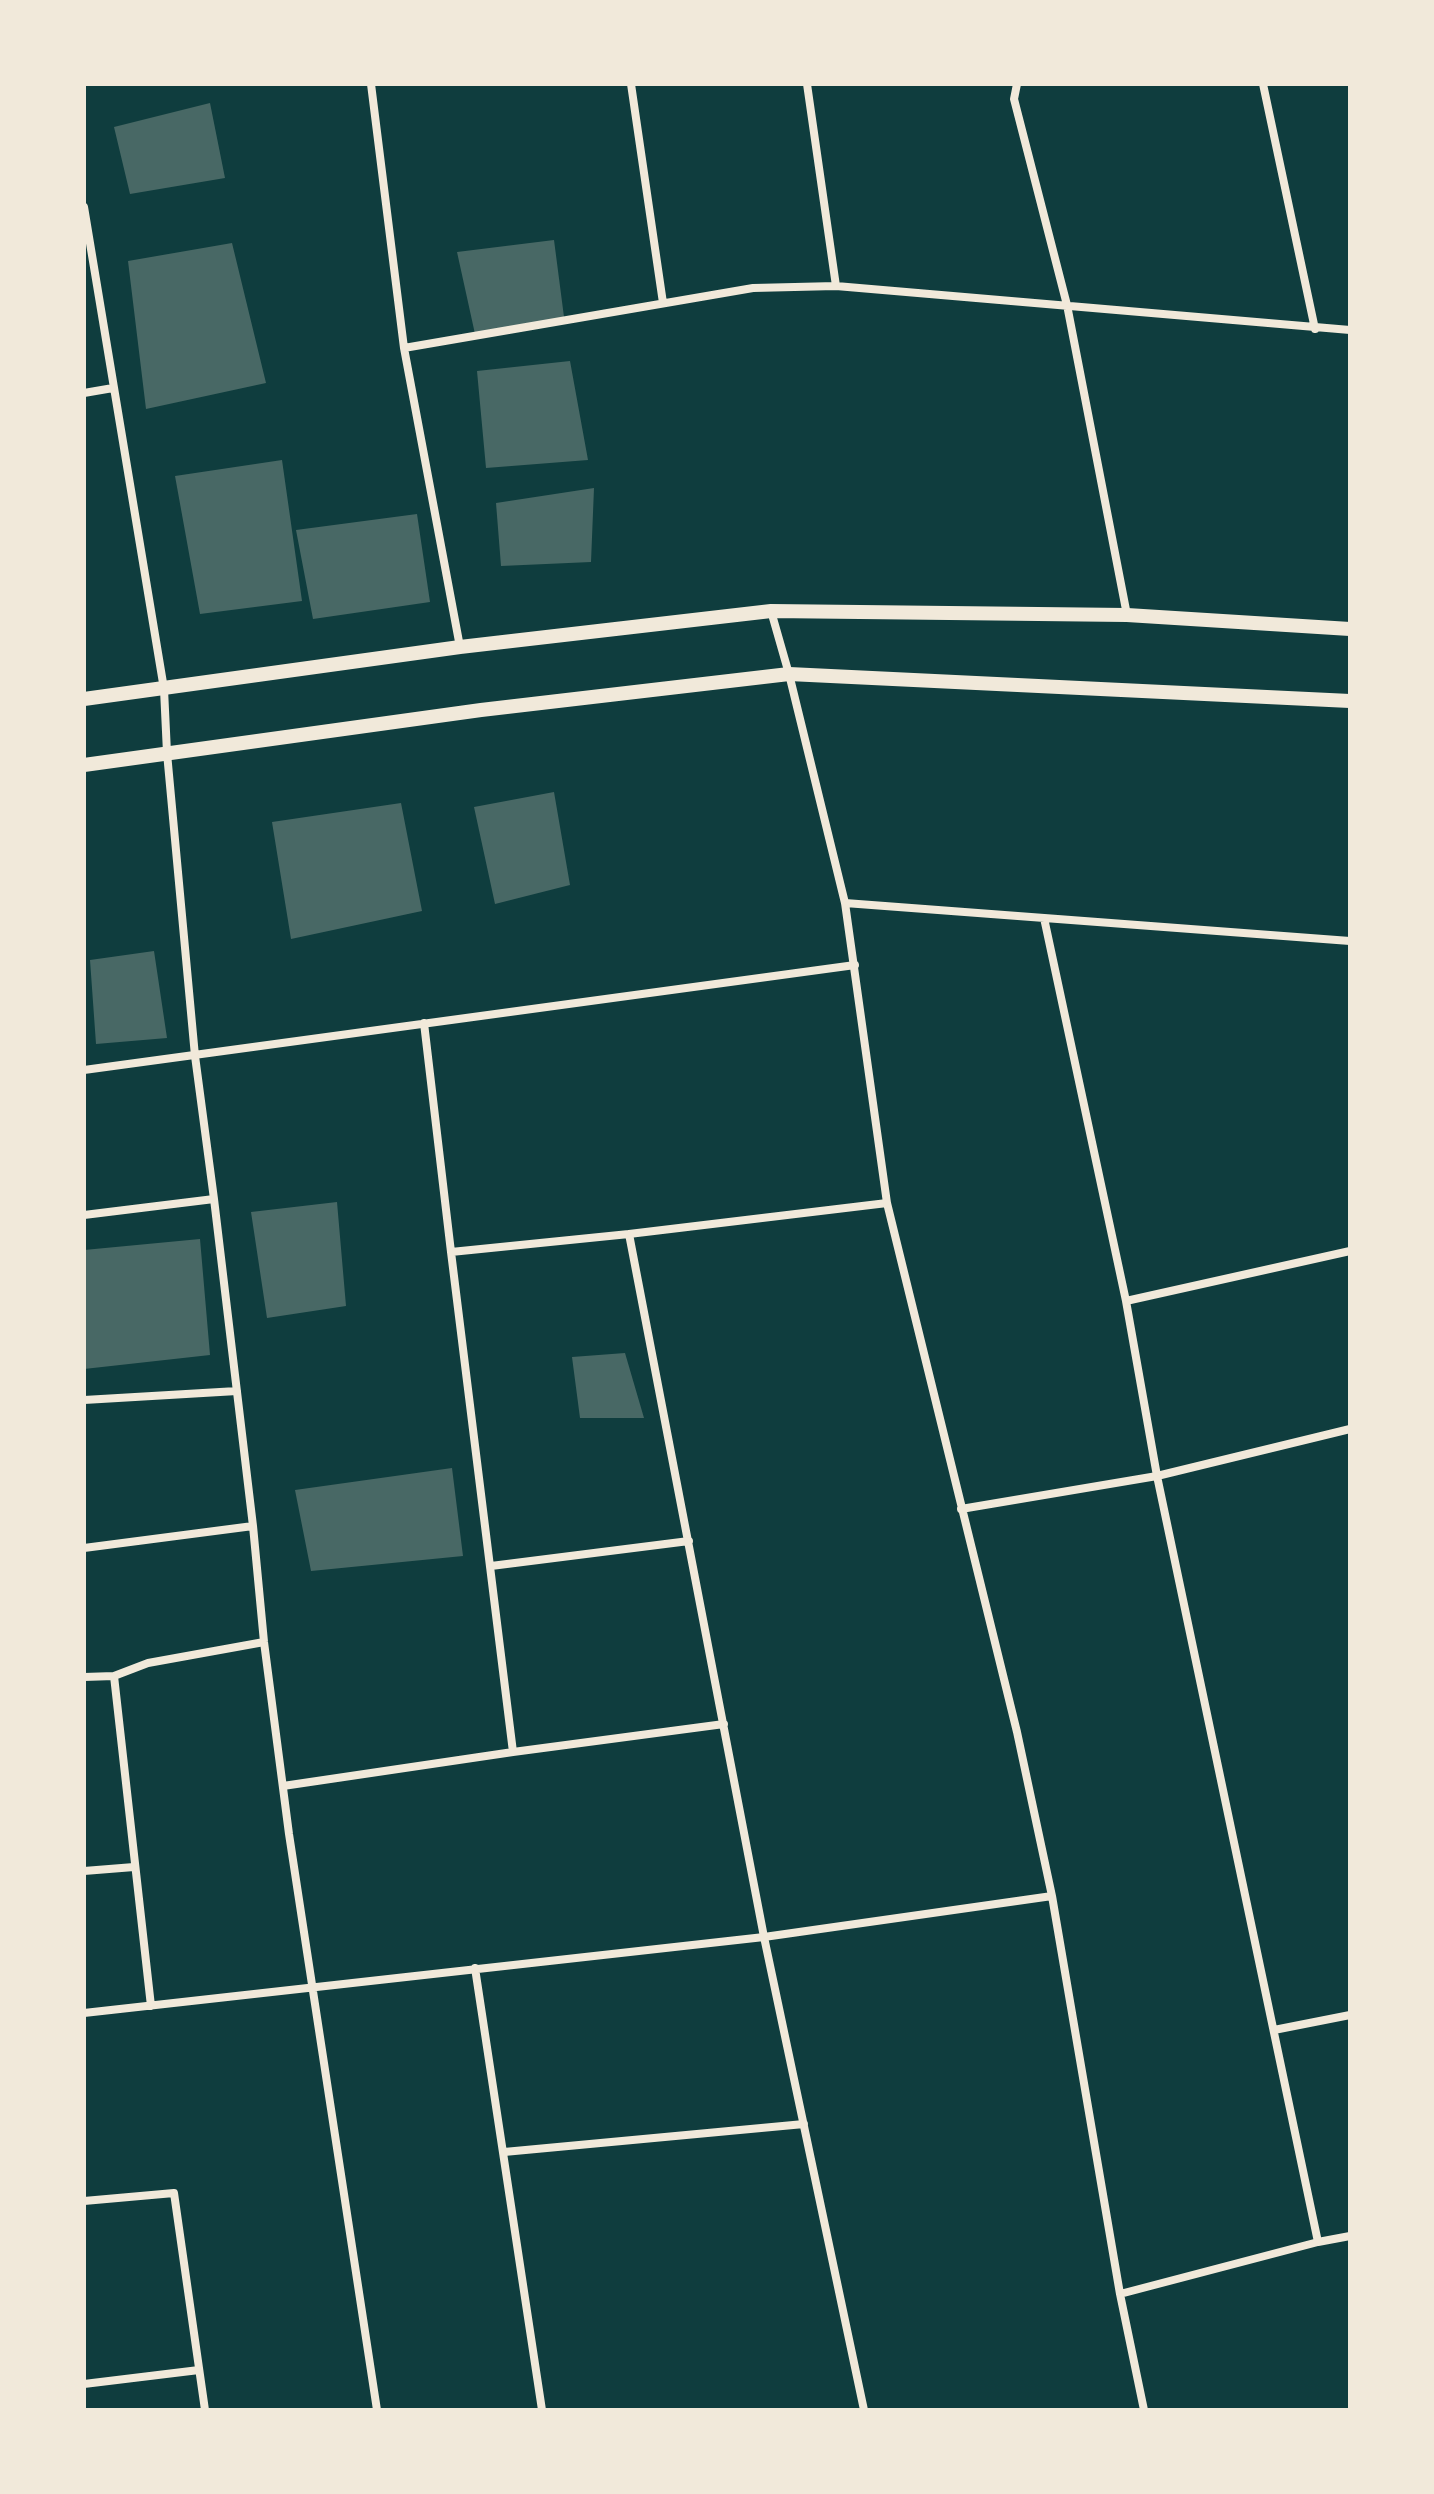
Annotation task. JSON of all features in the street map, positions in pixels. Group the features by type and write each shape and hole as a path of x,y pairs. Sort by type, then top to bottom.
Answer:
{"street":[{"path":"371,84 404,348 460,647"},
{"path":"631,84 663,303"},
{"path":"807,84 836,286"},
{"path":"1017,84 1014,99 1067,305 1127,615"},
{"path":"1263,84 1315,329"},
{"path":"84,207 164,689 195,1056 253,1526 264,1642 377,2410"},
{"path":"404,348 753,288 836,286 1350,330"},
{"path":"84,393 113,388"},
{"path":"771,611 845,903 887,1203 1017,1732 1052,1896 1120,2294 1144,2410"},
{"path":"84,699 460,647 771,611 1127,615 1350,629"},
{"path":"84,765 481,710 789,674 1350,701"},
{"path":"845,903 1350,941"},
{"path":"1044,918 1126,1301 1157,1476 1318,2242"},
{"path":"84,1070 855,965"},
{"path":"424,1023 513,1752"},
{"path":"84,1215 214,1199"},
{"path":"451,1252 887,1203"},
{"path":"629,1234 764,1937 864,2410"},
{"path":"1126,1301 1350,1251"},
{"path":"84,1400 237,1391"},
{"path":"961,1509 1157,1476 1350,1429"},
{"path":"84,1548 253,1526"},
{"path":"491,1566 689,1541"},
{"path":"84,1677 114,1676 148,1663 264,1642"},
{"path":"114,1676 151,2006"},
{"path":"283,1786 724,1724"},
{"path":"84,1871 134,1867"},
{"path":"84,2013 764,1937 1052,1896"},
{"path":"475,1968 542,2410"},
{"path":"1274,2030 1350,2015"},
{"path":"504,2152 804,2124"},
{"path":"84,2201 174,2193 205,2410"},
{"path":"1120,2294 1350,2236"},
{"path":"84,2384 199,2370"}],"building":[{"path":"210,103 225,178 130,194 114,127"},
{"path":"554,240 564,317 475,334 457,252"},
{"path":"232,243 266,383 146,409 128,261"},
{"path":"570,361 588,460 486,468 477,371"},
{"path":"282,460 302,601 200,614 175,476"},
{"path":"594,488 591,562 501,566 496,503"},
{"path":"417,514 430,602 313,619 296,530"},
{"path":"554,792 570,885 495,904 474,807"},
{"path":"401,803 422,911 291,939 272,822"},
{"path":"154,951 167,1038 96,1044 90,960"},
{"path":"337,1202 346,1306 267,1318 251,1212"},
{"path":"200,1239 210,1355 84,1369 84,1250"},
{"path":"625,1353 644,1418 580,1418 572,1357"},
{"path":"452,1468 463,1556 311,1571 295,1490"}]}
